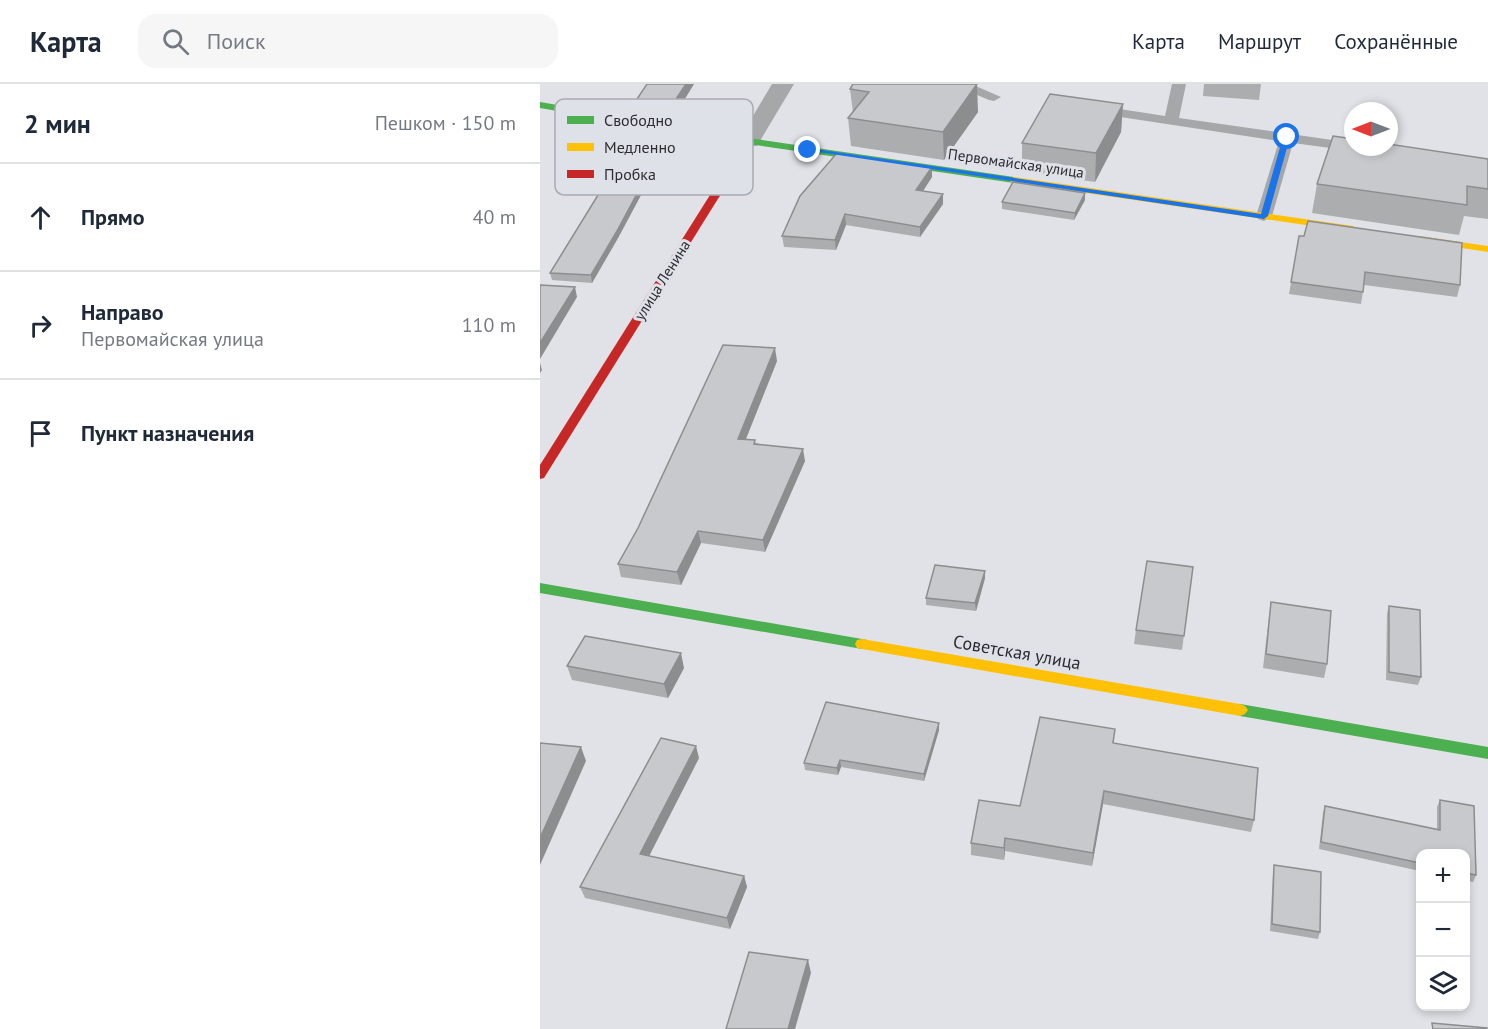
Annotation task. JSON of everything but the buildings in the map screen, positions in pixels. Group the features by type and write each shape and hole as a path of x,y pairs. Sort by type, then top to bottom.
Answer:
{"street":[{"name":"улица Ленина","path":"753,134 783,84"},
{"name":"Первомайская улица","path":"540,105 555,108"},
{"name":"Первомайская улица","path":"753,142 1370,232"},
{"name":"улица Ленина","path":"540,475 715,195"},
{"path":"1406,237 1488,249"},
{"name":"Советская улица","path":"540,588 1488,753"}],"lane":[{"path":"958,84 994,97"},
{"path":"1172,121 1179,84"},
{"path":"1089,108 1344,145"},
{"path":"1264,216 1287,137"}],"traffic: fast":[{"path":"540,105 555,108"},
{"path":"753,142 1014,180"},
{"path":"540,588 862,644"},
{"path":"1240,710 1488,753"}],"traffic: slow":[{"path":"1014,180 1353,229"},
{"path":"1419,239 1488,249"},
{"path":"862,644 1240,710"}],"traffic: jam":[{"path":"540,475 715,195"}],"route":[{"path":"808,150 1264,216 1287,137"}]}
